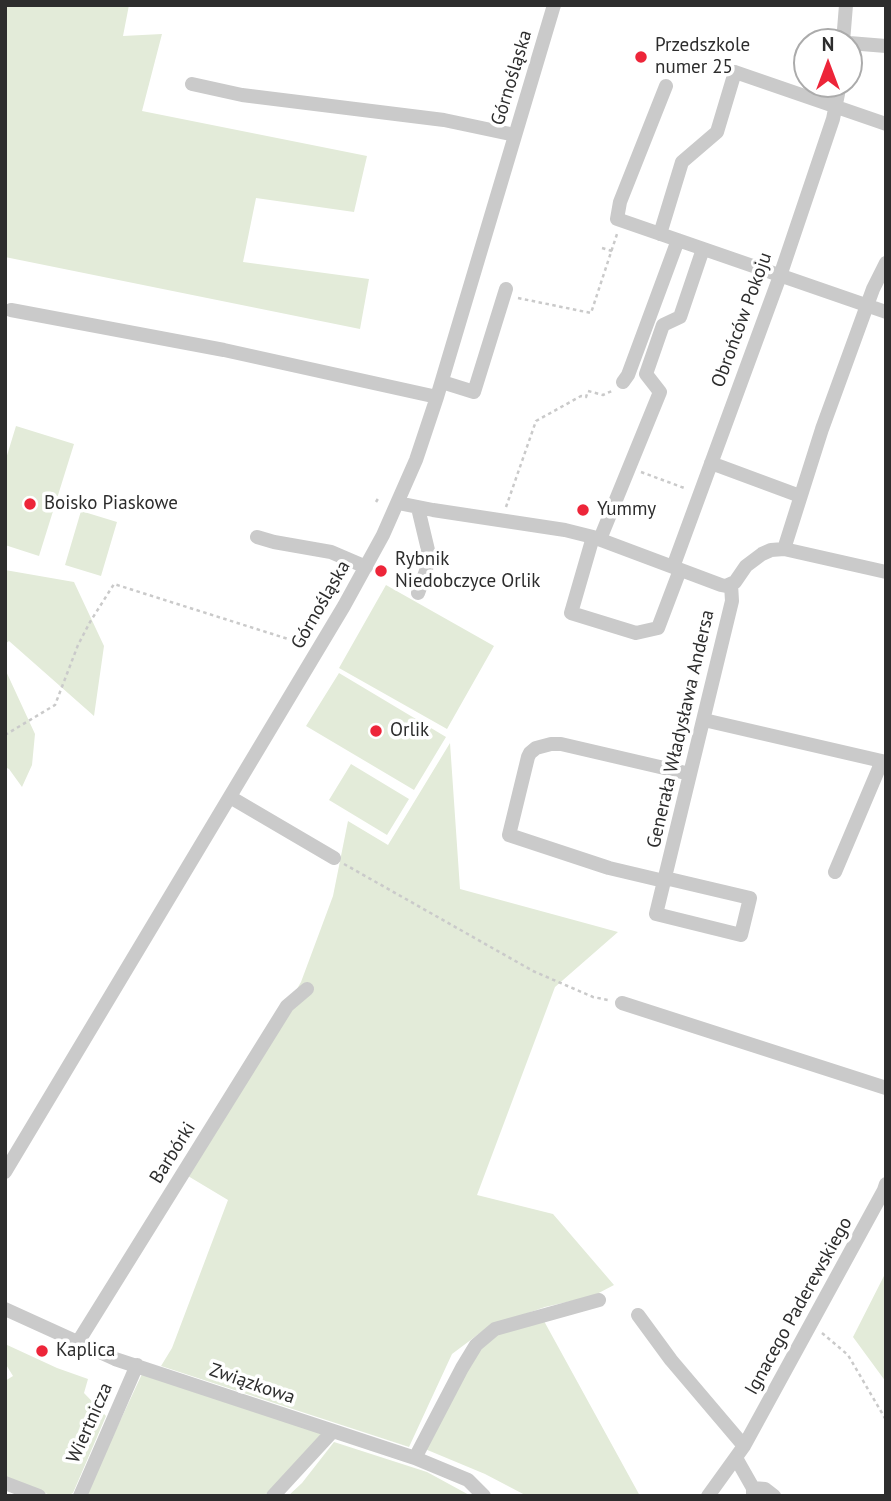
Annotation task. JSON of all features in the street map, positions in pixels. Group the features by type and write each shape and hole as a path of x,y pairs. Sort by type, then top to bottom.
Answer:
{"street":[{"name":"Górnośląska","path":"5,1172 317,651 366,567 398,503 442,382 554,5"},
{"path":"844,28 846,5"},
{"path":"863,44 886,46"},
{"path":"660,234 682,162 717,132 735,72 886,124"},
{"path":"192,84 242,95 444,120 515,135"},
{"path":"666,86 620,202 619,220 886,312"},
{"name":"Obrońców Pokoju","path":"597,538 570,613 636,634 658,628 700,494 780,276 837,98"},
{"path":"623,383 678,240"},
{"path":"597,538 630,467 660,392 646,374 663,326 680,317 703,249"},
{"path":"784,549 822,429 867,306 886,263"},
{"path":"442,382 474,392 505,292"},
{"path":"11,310 224,350 437,397"},
{"path":"711,463 800,496"},
{"name":"Generała Władysława Andersa","path":"398,503 565,530 597,538 715,584 731,584 732,601 656,914 741,935 750,898 665,880"},
{"path":"418,508 428,550 426,571 418,593"},
{"path":"257,537 331,552 366,567"},
{"path":"731,584 753,560 771,550 784,549 886,572"},
{"path":"704,720 884,762 835,872"},
{"path":"665,880 609,868 509,835 528,757 536,748 561,744 690,774"},
{"path":"230,797 334,858"},
{"name":"Barbórki","path":"78,1342 287,1006 307,989"},
{"path":"622,1003 886,1088"},
{"name":"Ignacego Paderewskiego","path":"708,1496 740,1452 886,1184"},
{"path":"415,1458 476,1345 495,1329 599,1300"},
{"name":"Związkowa","path":"5,1310 115,1359 415,1458 468,1480 484,1496"},
{"path":"638,1314 740,1452 753,1492 765,1489 774,1496"},
{"name":"Wiertnicza","path":"79,1496 136,1365"},
{"path":"273,1496 332,1432"},
{"path":"5,1483 39,1496"}],"path":[{"path":"505,292 591,313 612,251 619,220"},
{"path":"602,248 612,251"},
{"path":"501,520 536,421 581,396 586,397 588,391 603,395 623,383"},
{"path":"630,467 700,494"},
{"path":"376,502 379,497"},
{"path":"5,735 55,705 78,645 114,584 317,651"},
{"path":"334,858 533,971 593,997 622,1003"},
{"path":"809,1325 826,1335 848,1355 886,1420"}],"green space":[{"path":"5,5 129,5 123,36 162,34 142,111 367,156 354,212 256,198 243,262 369,279 360,329 5,257"},
{"name":"Boisko Piaskowe","path":"16,426 74,444 39,556 5,545 5,462"},
{"path":"81,511 117,522 101,576 65,565"},
{"path":"5,570 74,582 104,646 94,716 9,641 5,644"},
{"path":"386,585 494,646 447,729 339,668"},
{"path":"5,669 35,734 32,765 22,787 5,767"},
{"name":"Orlik","path":"339,673 446,737 414,790 306,726"},
{"path":"450,743 460,889 618,932 555,987 477,1195 553,1214 614,1285 593,1296 545,1307 488,1327 452,1354 409,1447 161,1366 172,1348 228,1200 188,1176 301,982 333,896 348,821 388,845"},
{"name":"Orlik","path":"351,764 409,799 387,835 329,800"},
{"path":"886,1272 886,1382 853,1337"},
{"path":"544,1321 640,1496 527,1496 485,1474 425,1449 486,1337"},
{"path":"5,1344 88,1379 84,1393 106,1416 73,1493 67,1496 54,1496 5,1480 5,1381 13,1376 5,1363"},
{"path":"142,1374 324,1434 268,1493 260,1496 85,1496"},
{"path":"334,1442 427,1472 471,1496 288,1496 302,1483"}],"place":[{"name":"Przedszkole numer 25","path":"641,57"},
{"name":"Boisko Piaskowe","path":"30,504"},
{"name":"Yummy","path":"583,510"},
{"name":"Rybnik Niedobczyce Orlik","path":"381,571"},
{"name":"Orlik","path":"376,731"},
{"name":"Kaplica","path":"42,1351"}]}
